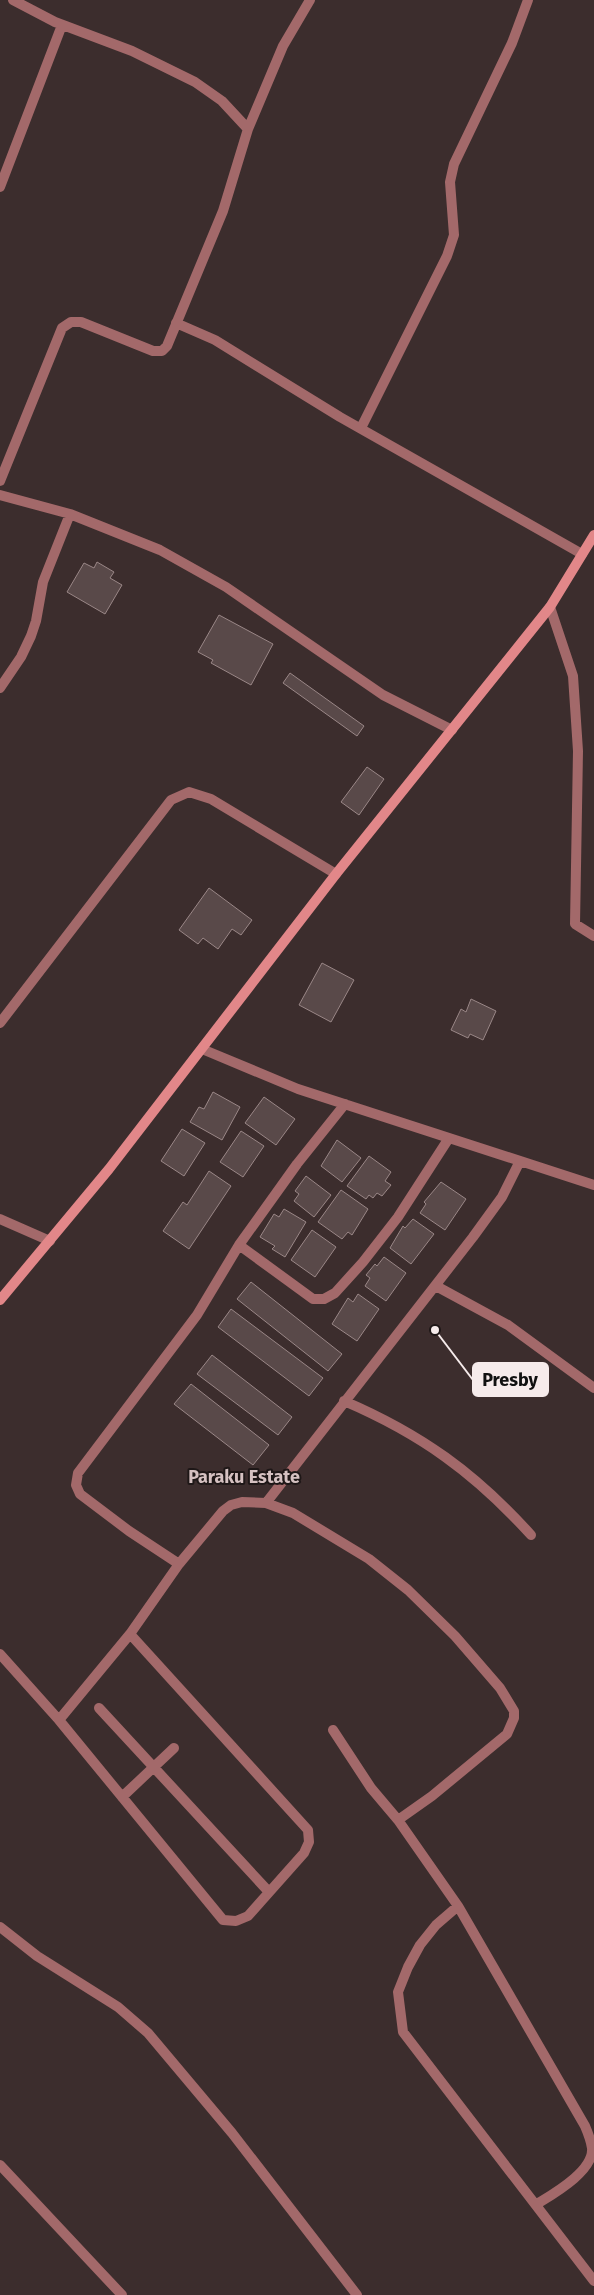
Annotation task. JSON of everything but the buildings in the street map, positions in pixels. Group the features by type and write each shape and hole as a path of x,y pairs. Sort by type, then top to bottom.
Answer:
{"street":[{"path":"13,0 62,24 132,51 196,82 222,101 248,129"},
{"path":"0,481 62,328 71,322 81,322 153,351 162,352 167,346 223,211 248,129 283,46 310,0"},
{"path":"361,428 447,256 454,235 450,182 454,164 512,43 528,0"},
{"path":"0,187 62,24"},
{"path":"176,323 222,344 361,428 582,554"},
{"path":"0,495 70,514 160,550 226,587 383,694 452,730"},
{"path":"0,688 21,657 31,636 36,621 43,582 70,514"},
{"path":"0,1300 50,1241 202,1049 336,874 550,607 594,535"},
{"path":"550,607 573,676 578,751 575,924 594,936"},
{"path":"0,1023 171,800 189,792 211,800 336,874"},
{"path":"202,1049 298,1088 594,1185"},
{"path":"179,1564 129,1531 80,1494 76,1485 78,1473 197,1315 239,1245 297,1164 345,1104"},
{"path":"239,1245 313,1299 324,1299 335,1293 398,1217 449,1138"},
{"path":"266,1502 436,1286 502,1197 520,1161"},
{"path":"0,1219 50,1241"},
{"path":"436,1286 508,1325 594,1388"},
{"path":"344,1401 378,1416 441,1452 500,1500 531,1535"},
{"path":"60,1720 130,1634 179,1564 223,1511 231,1505 248,1502 266,1502 293,1513 360,1554 408,1590 455,1636 500,1688 514,1711 514,1718 507,1734 432,1796 398,1820"},
{"path":"0,1654 60,1720 224,1920 236,1921 248,1916 304,1853 309,1842 308,1830 130,1634"},
{"path":"99,1708 152,1768 269,1892"},
{"path":"333,1730 371,1788 398,1820 458,1906 585,2126 593,2150 586,2166 573,2180 537,2204"},
{"path":"122,1797 174,1748"},
{"path":"458,1906 436,1925 420,1945 408,1967 398,1992 403,2032 537,2204 594,2281"},
{"path":"0,1928 36,1956 118,2007 148,2034 232,2133 357,2295"},
{"path":"0,2165 122,2295"}],"place":[{"name":"Presby","path":"435,1330"}],"district":[{"name":"Paraku Estate","path":"244,1477"}]}
